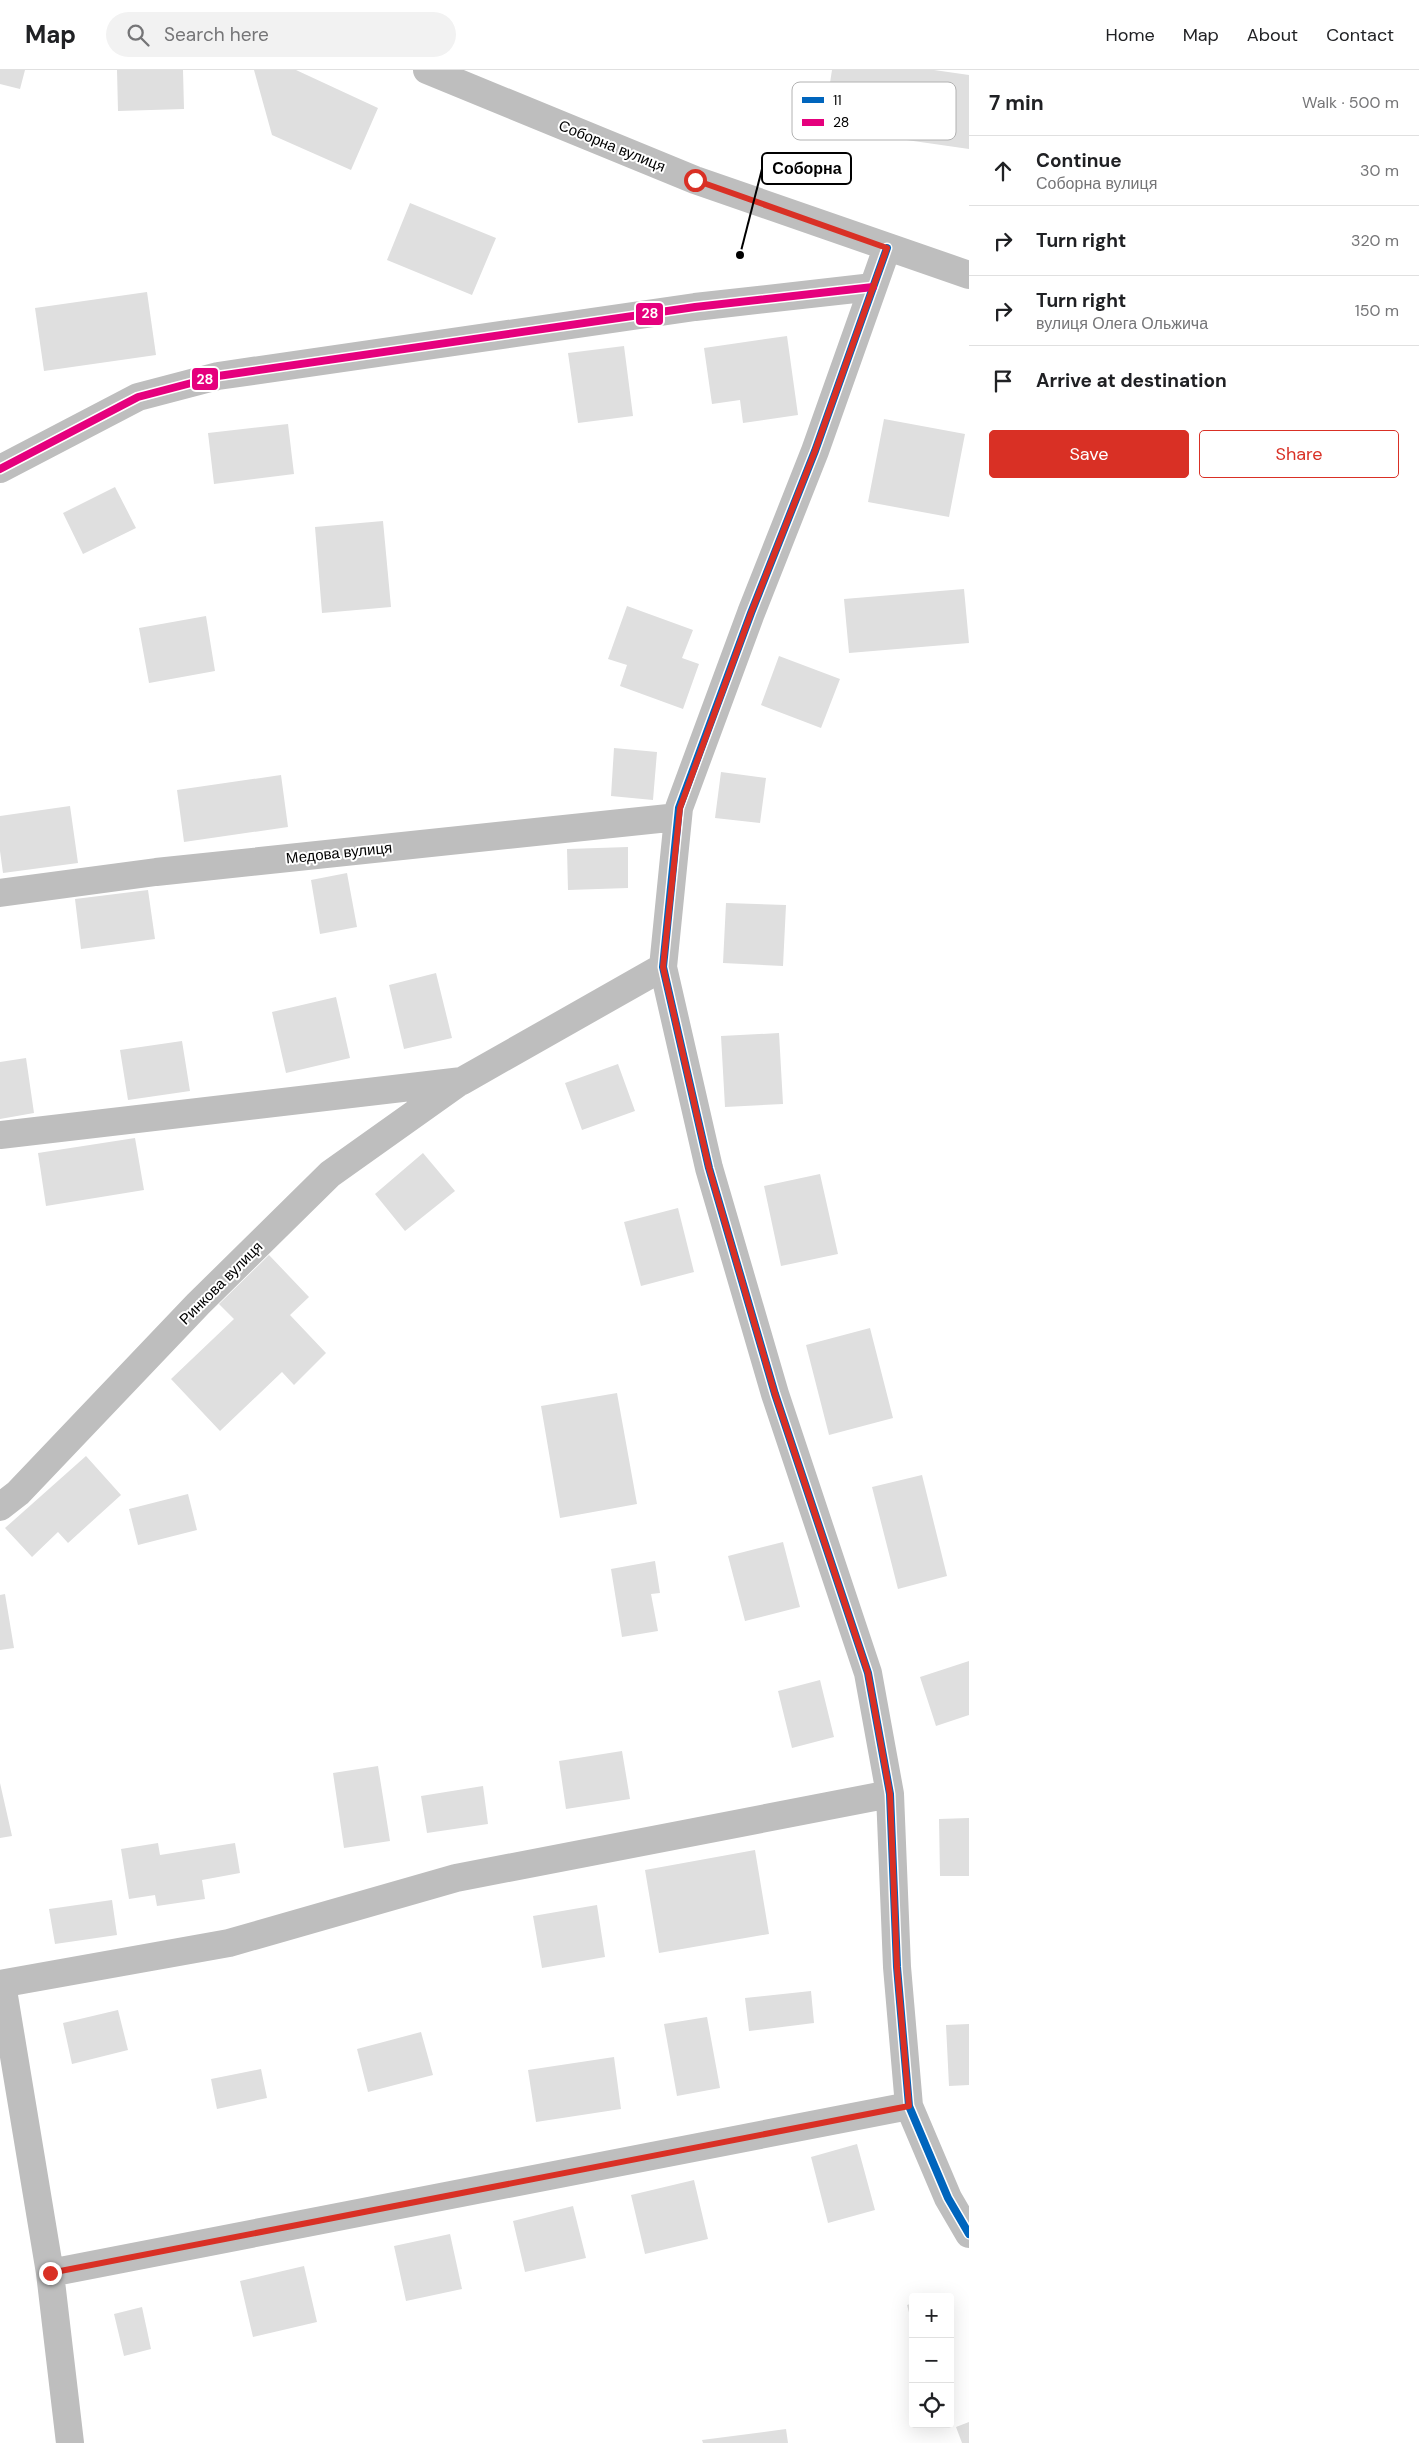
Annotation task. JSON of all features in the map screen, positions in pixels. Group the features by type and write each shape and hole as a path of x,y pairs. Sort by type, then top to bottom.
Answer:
{"street":[{"name":"Соборна вулиця","path":"427,70 695,180 969,275"},
{"path":"887,248 815,451 747,622 680,808 663,967 709,1168 775,1394 868,1673 890,1794 897,1967 909,2106 948,2198 969,2234"},
{"path":"0,469 138,397 218,376 695,307 874,288"},
{"name":"Медова вулиця","path":"0,893 166,871 678,817"},
{"name":"Ринкова вулиця","path":"0,1507 18,1493 198,1304 330,1174 462,1081 663,967"},
{"path":"0,1134 462,1081"},
{"path":"70,2443 50,2273 1,1984 229,1942 456,1878 890,1794"},
{"path":"50,2273 909,2106"}],"building":[{"path":"0,70 25,70 20,89 0,84"},
{"path":"117,70 183,70 184,109 118,111"},
{"path":"254,70 296,70 378,108 351,170 272,135"},
{"path":"832,70 934,70 969,75 969,149 906,140 956,140 956,82 830,82"},
{"path":"410,203 496,238 472,295 387,260"},
{"path":"147,292 156,355 44,371 35,308"},
{"path":"787,336 798,415 743,423 740,400 712,404 704,348"},
{"path":"624,346 633,416 578,423 568,353"},
{"path":"884,419 965,434 949,517 868,502"},
{"path":"288,424 294,474 214,484 208,433"},
{"path":"115,487 136,528 83,554 63,513"},
{"path":"383,521 391,607 322,613 315,527"},
{"path":"964,589 969,643 849,653 844,599"},
{"path":"627,606 693,630 682,658 699,664 683,709 620,686 627,665 608,659"},
{"path":"206,616 215,671 149,683 139,628"},
{"path":"779,656 840,679 821,728 761,705"},
{"path":"614,748 657,752 653,800 611,796"},
{"path":"721,772 766,778 760,823 715,818"},
{"path":"281,775 288,827 184,842 177,790"},
{"path":"70,806 78,863 3,873 0,851 0,816"},
{"path":"628,847 628,888 568,890 567,849"},
{"path":"347,873 357,927 320,934 311,880"},
{"path":"148,890 155,939 81,949 75,899"},
{"path":"726,903 786,905 783,966 723,963"},
{"path":"436,973 452,1038 404,1049 389,985"},
{"path":"336,997 350,1058 286,1073 272,1012"},
{"path":"779,1033 783,1104 725,1107 721,1036"},
{"path":"182,1041 190,1091 128,1100 120,1050"},
{"path":"26,1058 34,1113 0,1119 0,1062"},
{"path":"618,1064 635,1111 582,1130 565,1083"},
{"path":"135,1138 144,1190 46,1206 38,1153"},
{"path":"423,1153 455,1191 405,1231 375,1194"},
{"path":"820,1174 838,1254 781,1266 764,1186"},
{"path":"678,1208 694,1272 641,1286 624,1222"},
{"path":"269,1255 309,1297 290,1315 326,1353 294,1385 282,1372 220,1431 171,1379 234,1319 219,1304"},
{"path":"870,1328 893,1418 829,1435 806,1345"},
{"path":"617,1393 637,1504 560,1518 541,1406"},
{"path":"86,1456 121,1495 68,1543 58,1532 32,1557 5,1528"},
{"path":"922,1475 947,1576 898,1589 872,1487"},
{"path":"188,1494 197,1530 138,1545 129,1509"},
{"path":"783,1542 800,1607 745,1621 728,1556"},
{"path":"655,1561 660,1593 651,1594 658,1631 622,1637 611,1569"},
{"path":"5,1594 14,1648 0,1650 0,1595"},
{"path":"969,1661 969,1715 936,1726 920,1677"},
{"path":"820,1680 834,1737 792,1748 778,1691"},
{"path":"622,1751 630,1799 566,1809 559,1761"},
{"path":"378,1766 390,1841 344,1848 333,1773"},
{"path":"0,1783 12,1836 0,1838"},
{"path":"483,1786 488,1824 427,1833 421,1796"},
{"path":"969,1818 969,1876 940,1876 939,1819"},
{"path":"158,1843 160,1855 235,1843 240,1873 202,1880 205,1899 157,1906 155,1895 129,1899 121,1849"},
{"path":"755,1850 769,1934 659,1953 645,1870"},
{"path":"112,1900 117,1935 55,1944 49,1909"},
{"path":"597,1905 605,1957 542,1968 533,1916"},
{"path":"811,1991 814,2023 749,2031 745,1998"},
{"path":"118,2010 128,2050 72,2064 63,2023"},
{"path":"707,2017 720,2088 677,2096 664,2024"},
{"path":"969,2024 969,2085 949,2086 946,2025"},
{"path":"421,2032 433,2075 368,2092 357,2049"},
{"path":"614,2057 621,2109 536,2122 528,2070"},
{"path":"261,2069 267,2098 217,2109 211,2079"},
{"path":"857,2144 875,2210 828,2223 811,2157"},
{"path":"694,2180 708,2239 645,2254 631,2195"},
{"path":"573,2206 586,2258 525,2272 513,2221"},
{"path":"450,2234 462,2289 406,2301 394,2246"},
{"path":"304,2266 317,2322 253,2337 240,2281"},
{"path":"142,2307 151,2349 124,2356 114,2314"},
{"path":"969,2422 969,2443 962,2443 956,2427"},
{"path":"786,2429 788,2443 703,2443 702,2440"}],"transit line":[{"name":"11","path":"887,248 815,451 751,613 679,808 663,967 709,1168 775,1394 868,1673 890,1794 897,1967 909,2106 948,2198 969,2234"},
{"name":"28","path":"0,469 138,397 218,376 695,307 873,287"}],"place":[{"name":"Соборна","path":"740,255"}],"route":[{"path":"50,2273 909,2106 897,1967 890,1794 868,1673 775,1394 709,1168 663,967 680,808 751,613 815,451 887,248 695,180"}]}
